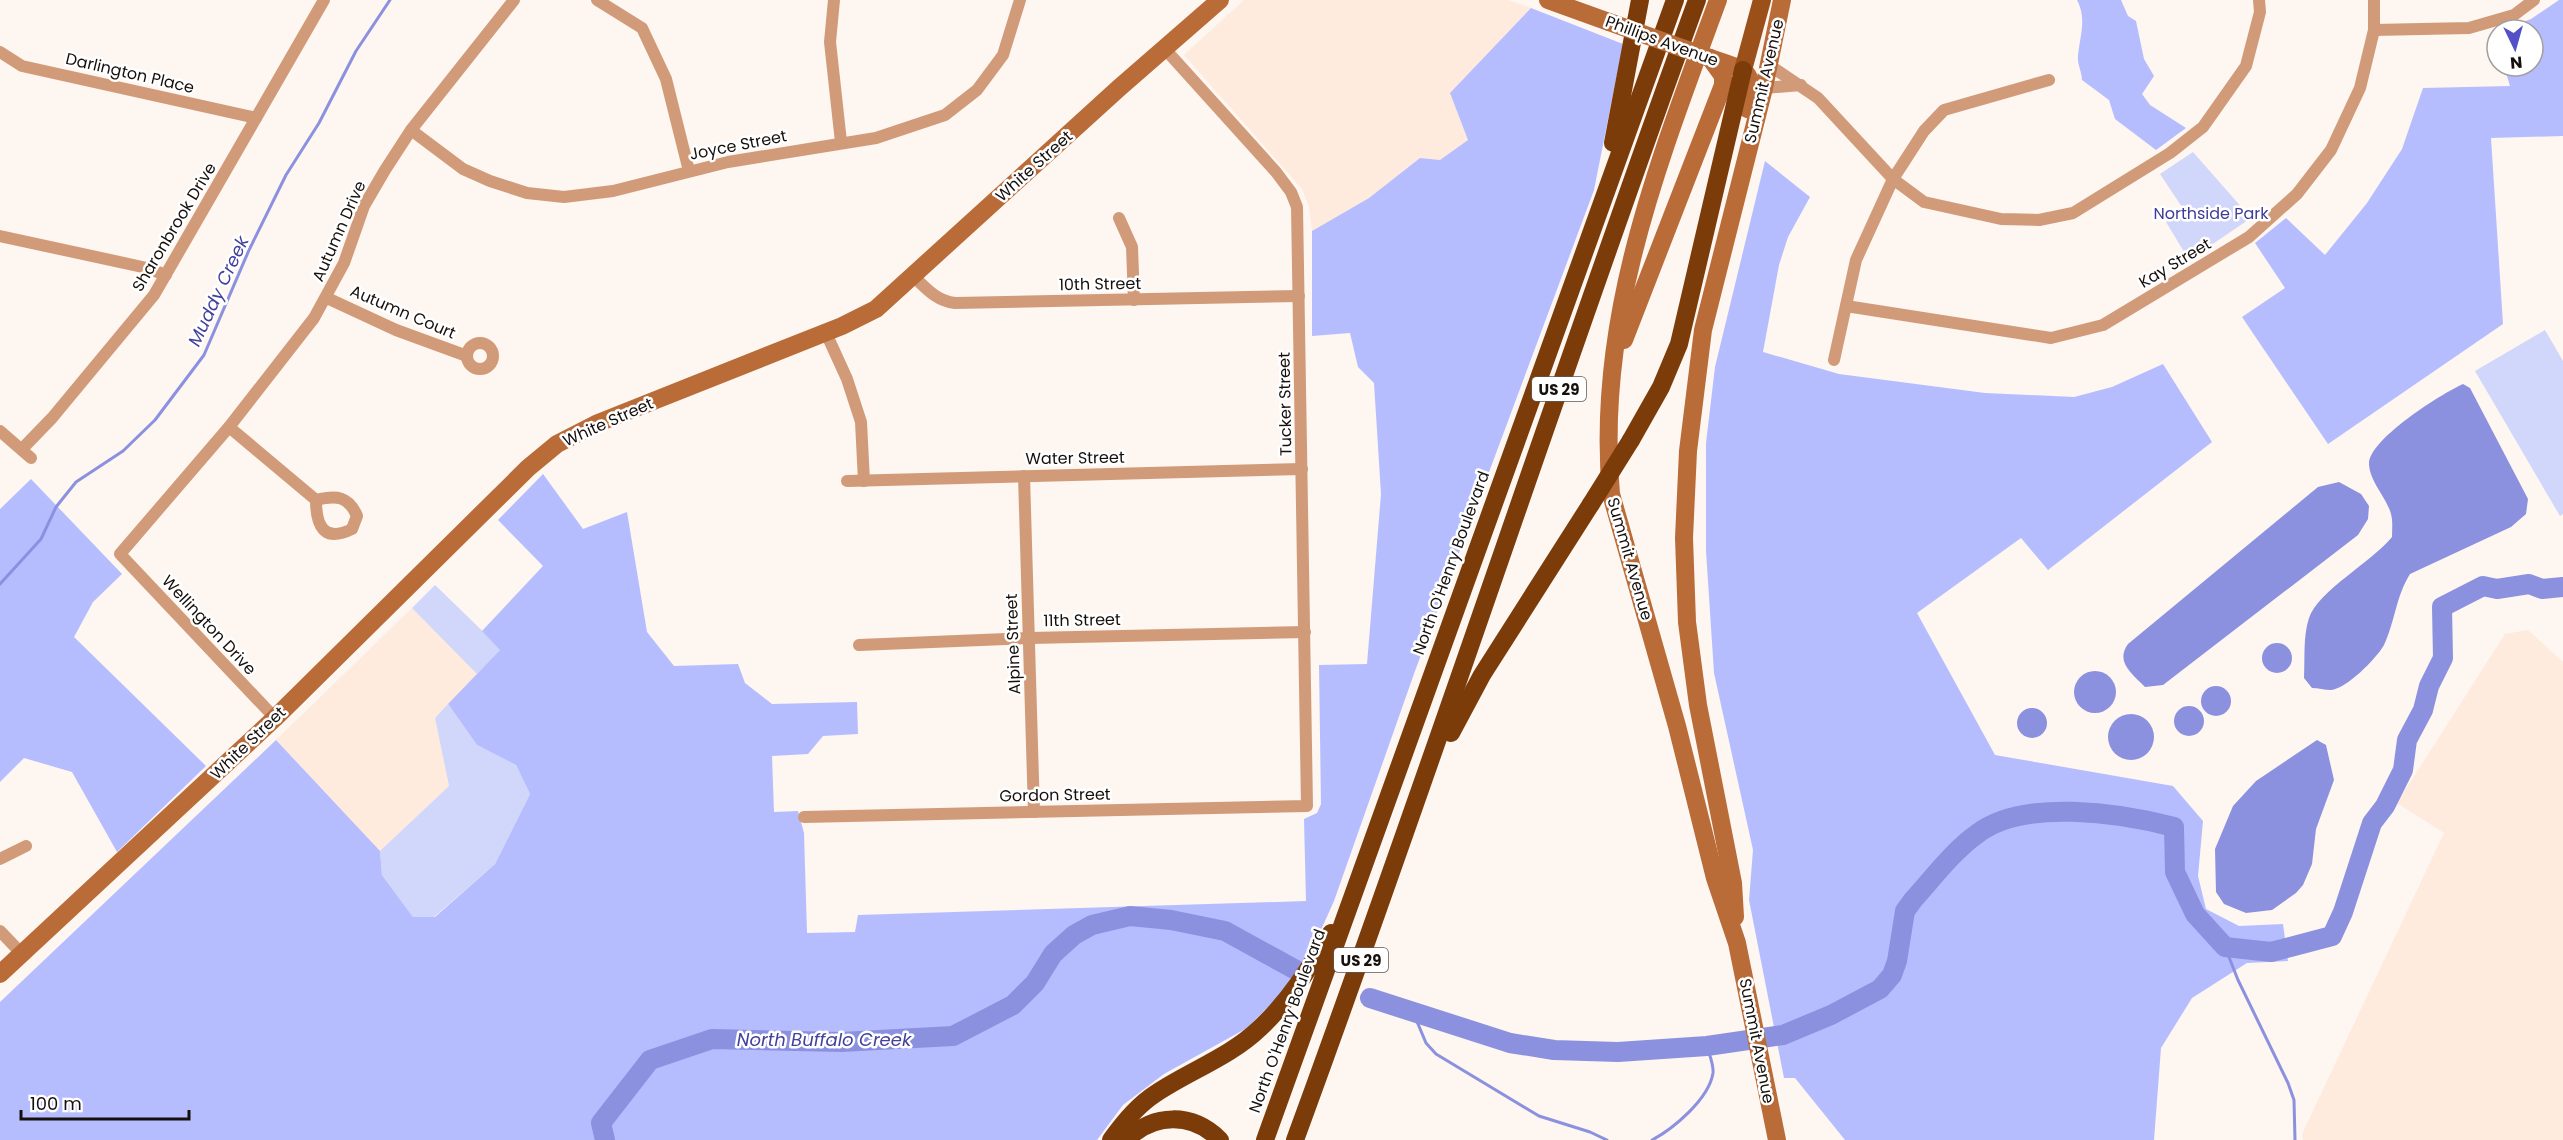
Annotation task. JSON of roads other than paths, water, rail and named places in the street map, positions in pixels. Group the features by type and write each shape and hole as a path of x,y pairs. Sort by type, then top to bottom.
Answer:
{"highway":[{"path":"1601,201 1640,0"},
{"name":"North O'Henry Boulevard","path":"1265,1140 1675,0"},
{"name":"US 29","path":"1295,1140 1426,779 1606,251 1696,0"},
{"path":"1426,779 1482,675 1631,440 1661,387 1679,344 1743,70"},
{"path":"1111,1140 1124,1123 1153,1095 1221,1057 1260,1029 1303,978 1351,901"},
{"path":"1126,1140 1139,1127 1161,1119 1194,1122 1208,1128 1220,1140"}],"main road":[{"name":"White Street","path":"0,974 275,718 528,468 557,444 598,423 826,333 876,309 1041,161 1119,87 1165,50 1220,0"},
{"name":"Phillips Avenue","path":"1548,0 1743,70"},
{"name":"Summit Avenue","path":"1718,0 1642,214 1624,287 1608,415 1611,494 1677,726 1715,878 1737,943 1777,1140"},
{"name":"Summit Avenue","path":"1743,70 1762,0"},
{"name":"Summit Avenue","path":"1737,943 1733,883 1698,705 1687,622 1684,538 1688,451 1703,330 1764,88 1782,0"},
{"path":"1610,385 1625,334 1723,86 1723,76 1710,58"},
{"path":"1730,223 1729,197 1752,86 1743,70"}],"street":[{"name":"Sharonbrook Drive","path":"0,431 26,453 154,296 324,0"},
{"name":"Autumn Drive","path":"120,554 229,427 290,351 327,298 344,263 364,206 411,130 514,0"},
{"path":"597,0 642,28 666,79 689,171"},
{"path":"834,0 830,42 841,142"},
{"name":"Joyce Street","path":"411,130 463,169 526,193 564,197 613,191 689,171 841,142 876,138 945,116 977,90 1003,55 1020,0"},
{"path":"1769,65 1802,85 1818,98 1893,179 1924,202 2001,219 2039,220 2073,213 2170,153 2203,127 2246,66 2260,12 2259,0"},
{"name":"Kay Street","path":"1846,306 2051,338 2103,326 2249,237 2297,194 2331,150 2360,87 2374,30 2374,0"},
{"path":"2374,30 2469,27 2514,15 2534,0"},
{"name":"Tucker Street","path":"1165,50 1292,192 1297,207 1307,806"},
{"name":"Darlington Place","path":"0,52 22,66 256,118"},
{"path":"1834,360 1856,260 1893,179 1924,130 1944,110 2049,80"},
{"path":"1764,88 1802,85"},
{"path":"1119,218 1131,247 1134,300"},
{"path":"0,236 147,268 166,275"},
{"name":"10th Street","path":"912,275 944,302 1299,296"},
{"name":"Autumn Court","path":"327,298 396,330 467,356"},
{"path":"826,333 847,379 861,422 864,481"},
{"path":"229,427 316,500"},
{"name":"Water Street","path":"848,481 1302,469"},
{"name":"Alpine Street","path":"1024,476 1034,812"},
{"name":"Wellington Drive","path":"120,554 275,718"},
{"name":"11th Street","path":"860,645 1030,638 1305,632"},
{"name":"Gordon Street","path":"804,817 1307,806"},
{"path":"0,859 26,846"},
{"path":"0,931 22,954"}],"waterway":[{"name":"Muddy Creek","path":"0,584 41,539 56,507 76,482 123,451 155,420 204,355 249,250 286,175 319,123 356,51 390,0"},
{"name":"North Buffalo Creek","path":"1370,998 1510,1043 1554,1050 1618,1052 1707,1046 1783,1035 1831,1015 1880,989 1892,975 1897,961 1905,911 1943,865 1968,841 1996,823 2046,812 2127,817 2174,827 2175,872 2195,914 2225,947 2271,952 2332,936 2343,912 2372,823 2385,806 2403,770 2407,740 2423,710 2429,686 2443,658 2442,607 2483,586 2497,589 2529,584 2542,589 2563,587"},
{"name":"North Buffalo Creek","path":"605,1140 601,1123 650,1060 712,1039 841,1042 953,1036 1013,1005 1035,983 1053,954 1074,935 1092,925 1130,916 1171,920 1225,931 1296,970"},
{"path":"2225,947 2238,980 2288,1083 2294,1100 2295,1140"},
{"path":"1413,1012 1426,1043 1436,1054 1539,1116 1590,1132 1607,1140"},
{"path":"1652,1140 1670,1129 1705,1093 1713,1073 1707,1046"}],"park label":[{"name":"Northside Park","path":"2211,213"}]}
